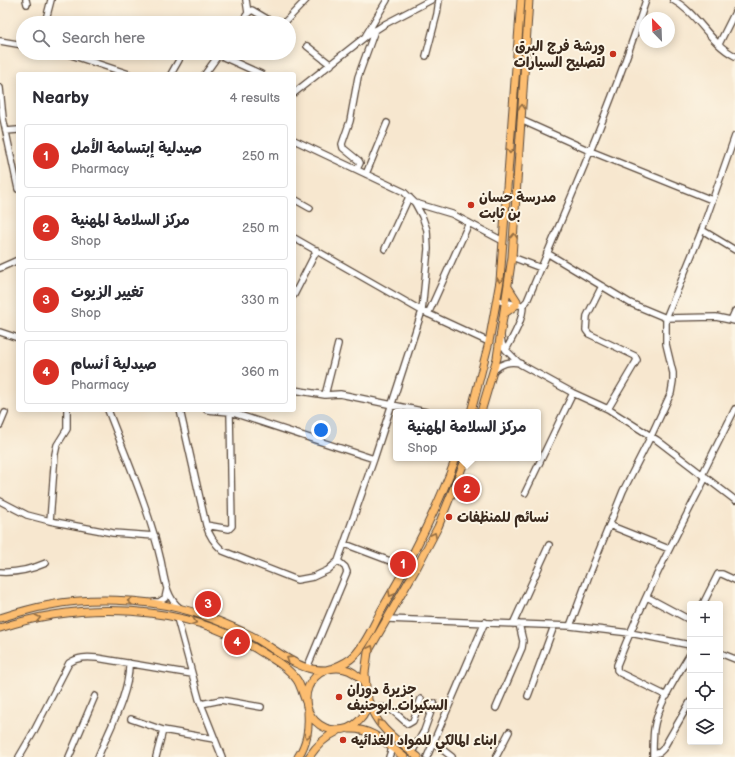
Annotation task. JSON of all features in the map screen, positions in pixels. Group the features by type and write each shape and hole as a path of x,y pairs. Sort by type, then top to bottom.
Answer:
{"main road":[{"path":"472,409 489,342 497,298 503,241 521,0"},
{"path":"482,409 494,370 501,336 512,257 529,0"},
{"path":"504,314 519,304 508,287"},
{"path":"298,757 303,749 309,727 306,696 310,683 314,677 326,670 345,663 354,656 361,646 406,567 430,521 455,461"},
{"path":"415,755 385,731 379,724 371,709 368,700 365,673 368,652 417,567 438,527 465,461"},
{"path":"0,618 31,609 74,602 99,600 148,602 206,616 256,638 301,666 326,670"},
{"path":"0,628 34,618 75,612 123,611 188,620 230,635 251,645 274,660 284,667 296,679 306,702"},
{"path":"333,668 341,668 356,674 366,686"},
{"path":"309,757 318,744 327,736 359,722 364,715 368,700"},
{"path":"308,713 317,724 324,728 342,730 358,729 379,737 404,757"}],"street":[{"path":"46,16 51,0"},
{"path":"246,0 248,13"},
{"path":"291,16 306,0"},
{"path":"365,37 387,0"},
{"path":"296,91 331,65 365,37 431,0"},
{"path":"426,56 440,0"},
{"path":"497,298 519,304 527,301 619,79 646,0"},
{"path":"673,0 689,12 719,44 735,56"},
{"path":"246,16 251,10 254,10 263,16"},
{"path":"719,44 735,12"},
{"path":"357,169 360,163 358,159 343,148 342,144 350,121 358,77 376,30"},
{"path":"0,41 16,44"},
{"path":"307,46 331,65"},
{"path":"87,60 123,72"},
{"path":"172,72 179,60"},
{"path":"206,72 216,60"},
{"path":"232,60 256,72"},
{"path":"0,88 2,118 16,179"},
{"path":"521,120 590,151 712,200"},
{"path":"366,174 387,123"},
{"path":"6,131 16,130"},
{"path":"570,626 623,491 671,393 673,373 666,344 666,318 702,230 735,136"},
{"path":"180,412 206,525 209,535 215,544 223,551 297,580 313,577 328,570 338,561 374,459 422,311 428,249 427,230 422,216 415,204 404,192 296,141"},
{"path":"385,249 409,197"},
{"path":"296,200 310,208"},
{"path":"415,204 452,214 503,241"},
{"path":"428,314 469,223"},
{"path":"702,230 735,250"},
{"path":"296,239 422,311 489,342"},
{"path":"296,291 317,250"},
{"path":"547,254 630,303 666,318 716,317 733,320 735,311"},
{"path":"512,257 541,268"},
{"path":"0,268 16,261"},
{"path":"602,286 587,316 586,330 589,334 635,356 636,360 636,363 608,410"},
{"path":"506,350 523,311 519,304"},
{"path":"0,332 16,337"},
{"path":"501,336 502,344 506,350 520,364"},
{"path":"324,395 338,344"},
{"path":"494,370 505,363 511,362 520,364 608,410 651,436 735,500"},
{"path":"296,390 324,395 340,394 411,409"},
{"path":"541,460 574,393"},
{"path":"667,696 620,673 617,670 617,665 630,633 735,409"},
{"path":"50,521 55,454 57,445 67,429 67,412"},
{"path":"109,412 155,536 167,586 173,602 182,609"},
{"path":"206,525 225,530 232,526 231,412"},
{"path":"234,412 374,459"},
{"path":"0,424 5,413"},
{"path":"525,493 541,461"},
{"path":"0,502 27,515 50,521 113,532 155,536"},
{"path":"610,525 669,549"},
{"path":"345,544 406,567"},
{"path":"496,708 522,648 523,641 516,624 549,545"},
{"path":"307,668 347,572 346,567 338,561"},
{"path":"0,572 14,573 28,570 46,563"},
{"path":"705,601 718,574 722,574 735,580"},
{"path":"148,602 159,602 165,598 167,586"},
{"path":"647,597 687,618"},
{"path":"177,618 201,704 222,757"},
{"path":"387,619 570,626 630,633 687,643"},
{"path":"427,757 485,622"},
{"path":"528,696 554,626"},
{"path":"723,654 733,658 735,651"},
{"path":"19,757 69,663 75,659 83,657 192,674"},
{"path":"653,756 654,728 667,696 687,659"},
{"path":"98,757 124,694 129,672 129,664"},
{"path":"69,757 96,696"},
{"path":"371,709 381,706 387,707 408,724 412,721 421,699"},
{"path":"201,704 221,700 261,707"},
{"path":"415,755 434,703"},
{"path":"653,756 663,749 687,707"},
{"path":"131,719 163,730 214,738"},
{"path":"156,757 163,730"},
{"path":"496,757 509,732"},
{"path":"434,742 452,757"},
{"path":"389,757 392,748"}],"place":[{"name":"ورشة فرج البرق لتصليح السيارات","path":"613,54"},
{"name":"مدرسة حسان بن ثابت","path":"471,205"},
{"name":"مركز السلامة المهنية","path":"467,489"},
{"name":"نسائم للمنظفات","path":"449,517"},
{"name":"صيدلية إبتسامة الأمل","path":"403,564"},
{"name":"تغيير الزيوت","path":"208,604"},
{"name":"صيدلية أنسام","path":"237,642"},
{"name":"جزيرة دوران السكيرات..ابوحنيف","path":"339,697"},
{"name":"ابناء المالكي للمواد الغذائيه","path":"343,740"}]}
